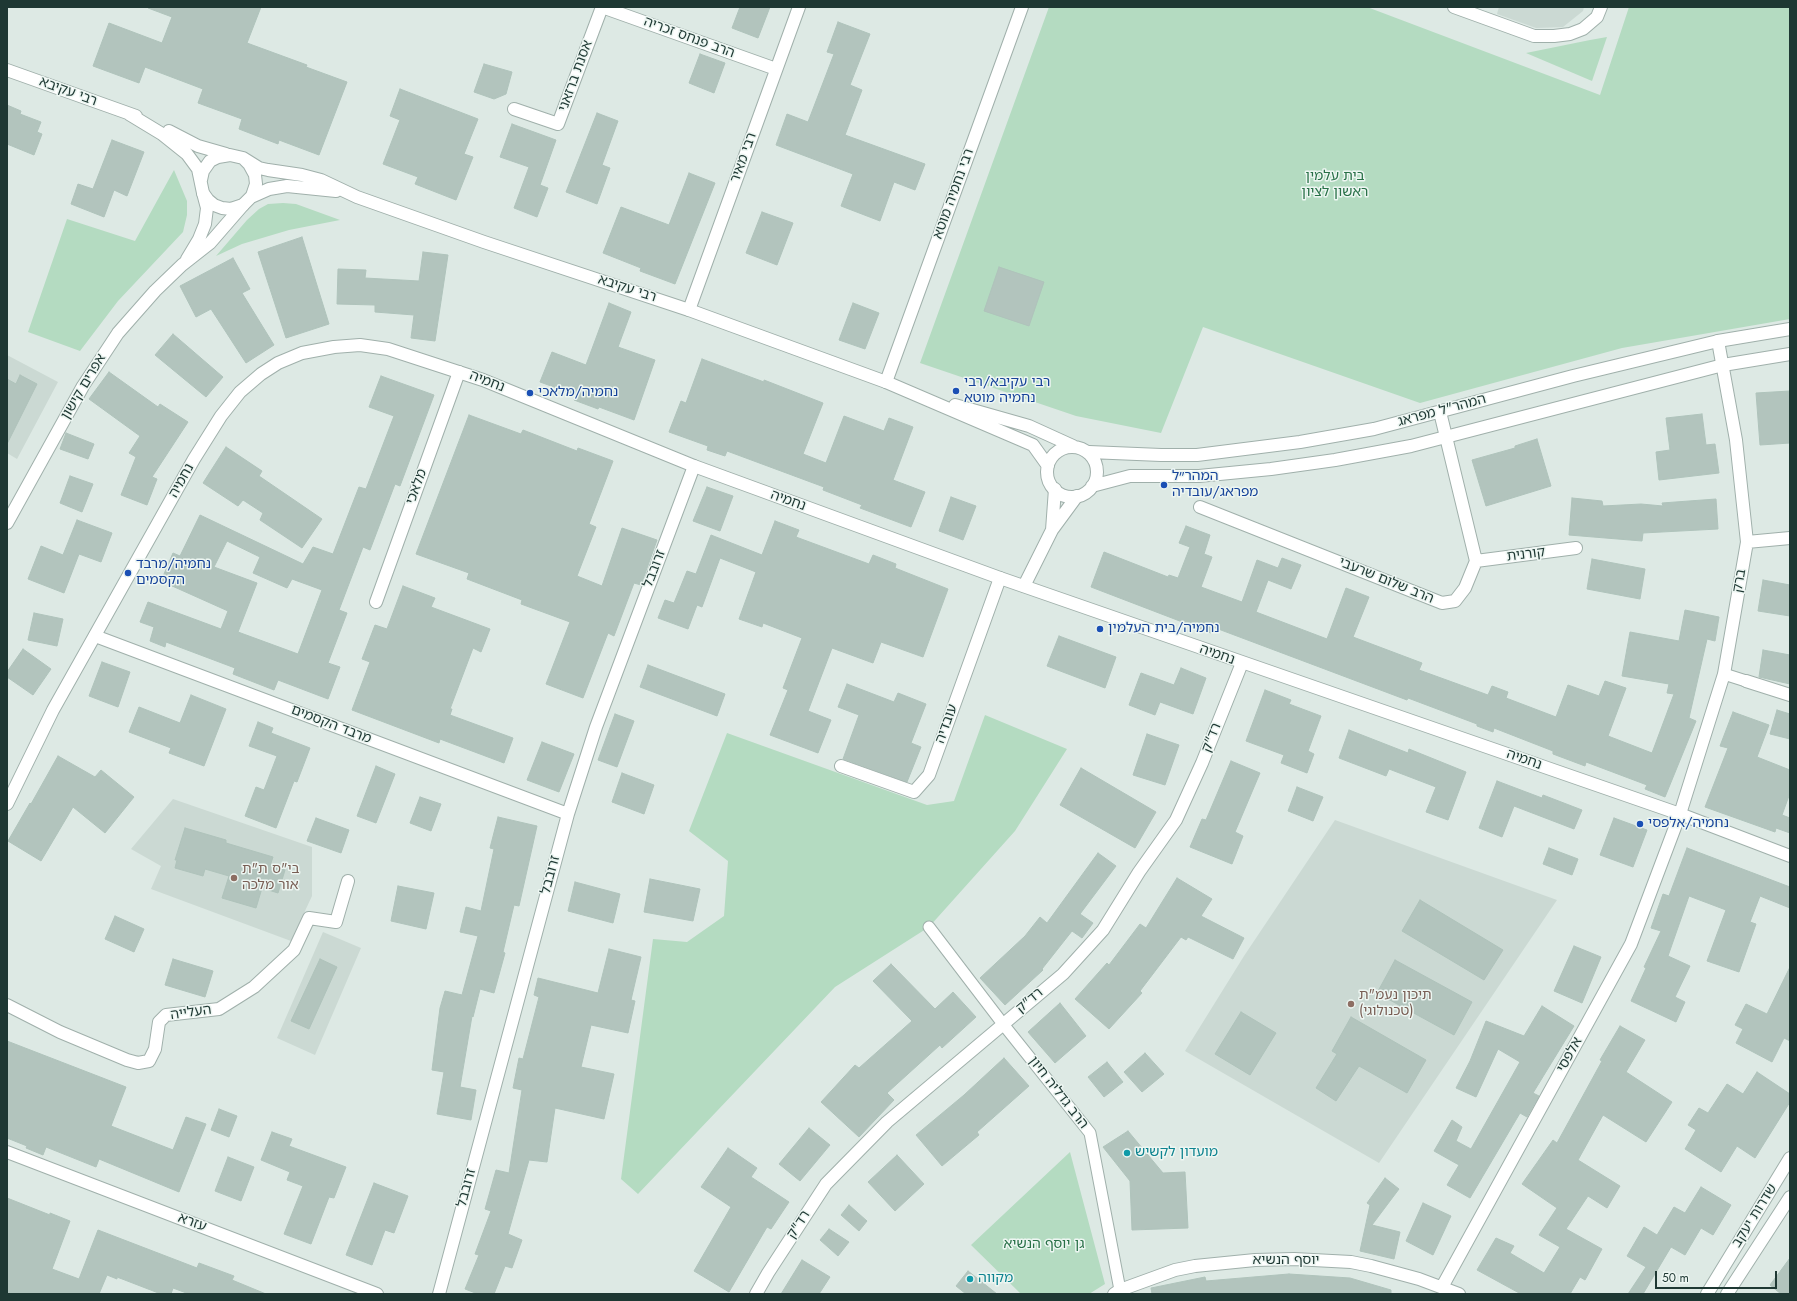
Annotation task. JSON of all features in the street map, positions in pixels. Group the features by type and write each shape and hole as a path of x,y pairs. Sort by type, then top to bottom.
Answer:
{"street":[{"name":"הרב פנחס זכריה","path":"602,7 776,69"},
{"name":"אסנת ברזאני","path":"514,109 558,124 602,7"},
{"name":"רבי מאיר","path":"689,310 799,7"},
{"name":"רבי נחמיה מוטא","path":"886,382 1022,7"},
{"path":"1454,7 1534,36 1570,34 1583,29 1597,17 1601,7"},
{"name":"רבי עקיבא","path":"7,70 150,122 198,146 230,155"},
{"name":"רבי עקיבא","path":"129,114 180,147 198,169 201,180"},
{"path":"222,155 243,158 249,164 255,175 255,188 247,201 231,209 222,208 211,203 203,193 201,180 203,171 210,161 222,155"},
{"name":"רבי עקיבא","path":"243,158 259,168 302,175 321,180 343,192 484,242 689,310 910,392"},
{"name":"רבי עקיבא","path":"247,201 269,189 287,186 343,192"},
{"name":"אפרים קישון","path":"182,265 195,246 204,224 207,208 203,193"},
{"name":"אפרים קישון","path":"7,523 82,386 104,353 140,307 182,265 210,243 247,201"},
{"name":"המהר\"ל מפראג","path":"1089,452 1180,455 1221,452 1300,442 1374,429 1573,376 1718,341 1790,329"},
{"name":"ברק","path":"1680,814 1724,674 1747,542 1736,440 1718,341"},
{"name":"נחמיה","path":"7,804 53,710 194,459 221,416 240,392 261,374 278,363 302,353 334,347 360,345 388,349 459,372 694,466 1000,578 1680,814 1790,856"},
{"name":"המהר\"ל מפראג","path":"1092,486 1130,476 1199,476 1271,469 1335,460 1411,446 1723,365 1790,354"},
{"name":"מלאכי","path":"376,602 459,372"},
{"path":"910,392 1030,426 1089,452 1097,467 1097,475 1092,486 1084,494 1077,496 1066,496 1054,489 1050,483 1047,474 1048,466 1051,458 1057,452 1064,448 1073,446"},
{"path":"910,392 1032,445 1048,466"},
{"path":"1440,412 1476,561"},
{"name":"זרובבל","path":"439,1294 568,814 596,728 694,466"},
{"path":"1052,530 1054,489"},
{"path":"1024,586 1052,530 1077,496"},
{"name":"הרב שלום שרעבי","path":"1200,507 1442,603 1455,601 1466,588 1476,561"},
{"path":"1747,542 1790,538"},
{"name":"קורנית","path":"1476,561 1576,548"},
{"name":"עובדיה","path":"841,766 914,792 928,775 1000,578"},
{"name":"מרבד הקסמים","path":"95,636 568,814"},
{"name":"רד\"ק","path":"756,1294 826,1184 887,1122 1063,974 1103,930 1139,872 1176,820 1202,763 1242,663"},
{"path":"1724,674 1790,695"},
{"name":"אלפסי","path":"1442,1287 1631,944 1680,814"},
{"name":"העלייה","path":"7,1005 60,1032 127,1060 138,1063 149,1061 155,1049 159,1022 166,1015 219,1009 254,987 294,950 310,918 336,922 348,881"},
{"name":"הרב גדליה חיון","path":"930,927 1003,1024 1090,1133 1117,1292"},
{"name":"עזרא","path":"7,1152 377,1294"},
{"name":"שדרות יעקב","path":"1707,1294 1790,1158"},
{"name":"שדרות יעקב","path":"1727,1294 1790,1197"},
{"name":"יוסף הנשיא","path":"1117,1292 1175,1270 1195,1266 1255,1260 1294,1259 1351,1262 1371,1266 1442,1287 1459,1294"}],"shaded area":[{"path":"1499,7 1584,7 1583,11 1563,27 1536,28 1497,14"},
{"path":"7,355 58,382 17,459 7,453"},
{"name":"בי\"ס ת\"ת אור מלכה","path":"173,799 312,847 312,896 291,941 151,889 161,866 131,849"},
{"name":"תיכון נעמ\"ת (טכנולוגי)","path":"1335,820 1557,900 1379,1163 1185,1051 1244,956"},
{"path":"323,932 361,948 315,1055 277,1038"}],"green space":[{"name":"בית עלמין ראשון לציון","path":"1049,7 1367,7 1600,95 1629,7 1790,7 1790,319 1622,348 1420,403 1203,327 1161,433 1076,416 920,363"},
{"path":"1607,37 1592,81 1526,53 1590,40"},
{"path":"174,170 187,201 187,215 183,232 118,301 80,351 28,332 67,219 135,241"},
{"path":"268,204 296,204 340,220 289,230 242,244 216,256 247,220 259,209"},
{"path":"985,715 1067,749 1015,831 929,927 835,987 638,1194 621,1179 653,939 687,942 724,916 728,861 689,831 727,733 927,805 954,801"},
{"name":"גן יוסף הנשיא","path":"1070,1152 1105,1284 1089,1294 1021,1294 971,1245"}],"building":[{"path":"148,7 261,7 247,43 307,65 306,67 347,82 319,155 279,140 278,144 239,129 242,119 198,103 203,89 145,67 139,83 93,66 109,23 162,43 172,17"},
{"path":"740,7 770,7 758,38 732,28"},
{"path":"838,22 870,34 850,85 862,90 845,135 925,164 915,190 894,182 880,221 841,206 853,174 776,145 787,114 808,122 834,54 827,52"},
{"path":"700,54 725,63 714,93 689,83"},
{"path":"484,64 512,72 506,94 494,99 474,92"},
{"path":"400,89 478,119 464,154 473,157 456,200 415,184 418,177 383,164 400,120 390,116"},
{"path":"7,105 21,111 20,114 41,122 37,132 42,134 34,155 7,144"},
{"path":"597,113 618,121 602,165 610,168 597,204 566,192"},
{"path":"512,124 556,140 540,185 548,188 537,217 514,208 529,167 500,157"},
{"path":"112,140 144,152 127,196 114,190 104,217 71,204 78,184 93,189"},
{"path":"689,173 715,183 675,284 640,271 641,268 603,253 621,207 669,225"},
{"path":"762,212 793,223 777,265 746,253"},
{"path":"302,237 329,324 286,338 258,252"},
{"path":"423,252 448,255 435,341 411,338 414,315 375,312 375,305 337,304 338,269 366,270 365,278 419,281"},
{"path":"233,258 250,289 242,293 274,345 246,363 211,309 196,317 180,286"},
{"path":"999,267 1044,282 1029,326 984,311"},
{"path":"609,303 631,312 618,347 655,360 634,420 599,407 598,409 574,400 576,395 540,382 552,352 586,365"},
{"path":"853,303 879,313 865,349 839,340"},
{"path":"173,334 223,377 206,397 155,355"},
{"path":"702,359 764,382 764,380 823,403 803,454 826,463 844,416 884,431 889,418 913,427 893,480 925,492 911,527 860,508 862,505 823,490 824,487 727,451 725,456 707,450 708,446 669,432 681,401 686,403"},
{"path":"109,372 158,407 160,404 188,422 152,477 157,479 147,505 121,495 136,457 129,453 140,436 89,399"},
{"path":"20,375 37,384 7,444 7,379 16,384"},
{"path":"381,376 434,395 400,486 395,484 370,550 363,547 339,610 347,613 328,663 340,667 328,699 278,680 274,690 233,674 235,668 166,642 165,647 150,641 154,627 140,622 148,602 221,629 228,611 161,581 173,553 180,556 200,515 303,564 313,547 333,554 359,487 366,489 394,416 369,407","holes":["227,541 260,557 253,573 287,588 292,579 322,590 298,654 238,632 257,583 214,567"]},
{"path":"1790,391 1790,443 1760,445 1756,393"},
{"path":"1702,414 1706,445 1715,444 1719,473 1659,480 1656,452 1670,450 1666,418"},
{"path":"469,415 521,434 523,430 577,451 578,448 613,461 589,524 596,527 577,576 602,586 622,528 657,540 641,585 634,583 614,636 608,633 583,698 546,684 570,622 521,604 522,600 467,579 469,573 416,554"},
{"path":"66,433 94,444 88,459 60,449"},
{"path":"1537,439 1551,486 1486,506 1472,460 1515,448 1515,446"},
{"path":"226,447 262,471 259,476 322,519 302,548 260,520 263,513 243,500 238,506 203,483"},
{"path":"70,476 93,484 82,512 60,503"},
{"path":"707,487 733,496 720,531 693,521"},
{"path":"951,497 976,506 963,540 939,531"},
{"path":"1572,498 1602,501 1603,506 1641,504 1663,506 1662,503 1716,499 1718,529 1643,533 1642,541 1569,535"},
{"path":"77,520 112,533 101,562 79,554 64,593 28,579 41,546 63,555"},
{"path":"775,521 799,530 796,537 869,564 873,555 896,564 895,568 948,589 923,657 881,642 873,663 832,648 808,711 831,720 818,753 770,735 788,690 783,688 802,638 763,623 762,627 739,619 756,572 720,558 702,607 697,605 688,629 658,618 665,600 674,603 687,571 696,574 711,535 762,555"},
{"path":"1186,526 1210,535 1204,554 1212,557 1201,587 1242,602 1257,560 1278,568 1282,558 1301,565 1291,589 1268,580 1256,612 1327,639 1346,588 1369,597 1353,637 1422,663 1419,670 1488,695 1492,686 1508,692 1506,698 1556,717 1568,685 1599,696 1605,681 1626,688 1608,736 1652,753 1674,694 1667,693 1669,684 1622,676 1630,632 1679,641 1685,610 1719,617 1715,641 1707,639 1689,718 1696,721 1665,797 1645,789 1647,785 1586,762 1585,766 1553,754 1553,751 1494,728 1493,732 1477,726 1477,724 1408,698 1407,700 1213,627 1211,633 1091,587 1104,552 1168,577 1169,575 1178,578 1190,547 1179,543"},
{"path":"1592,559 1645,569 1640,599 1587,589"},
{"path":"1763,580 1790,585 1790,616 1758,611"},
{"path":"403,586 435,598 431,607 490,629 481,652 473,648 450,709 452,709 450,715 513,738 504,763 440,739 439,743 352,710 370,662 362,659 375,625 387,629"},
{"path":"34,613 63,619 57,646 28,640"},
{"path":"1059,636 1116,657 1105,688 1047,666"},
{"path":"23,649 51,669 33,695 7,677 7,672"},
{"path":"1763,650 1790,655 1790,684 1759,677"},
{"path":"102,662 130,672 118,707 89,696"},
{"path":"648,665 725,694 717,716 640,687"},
{"path":"1181,668 1206,678 1193,714 1160,702 1155,715 1129,705 1141,673 1174,685"},
{"path":"847,684 894,702 898,693 926,704 911,743 921,747 907,782 843,759 859,715 838,707"},
{"path":"1265,690 1291,700 1289,704 1321,716 1308,751 1314,754 1307,773 1281,763 1284,755 1246,741"},
{"path":"191,695 226,709 204,766 169,753 171,748 129,732 139,707 180,723"},
{"path":"1777,710 1790,714 1790,739 1770,734"},
{"path":"1733,712 1769,725 1757,757 1790,770 1790,793 1782,815 1790,818 1790,833 1776,828 1775,832 1705,807 1728,748 1720,746"},
{"path":"615,714 634,721 617,767 598,760"},
{"path":"258,722 273,728 271,733 310,748 297,782 294,781 276,828 245,816 256,787 264,790 277,756 249,746"},
{"path":"1349,730 1408,753 1409,749 1466,772 1448,820 1426,812 1436,787 1389,769 1386,776 1339,758"},
{"path":"1147,734 1179,745 1165,785 1133,775"},
{"path":"542,742 574,754 559,792 527,780"},
{"path":"58,756 95,777 101,770 134,797 105,833 73,807 41,861 8,841"},
{"path":"1231,761 1260,773 1235,832 1243,836 1232,864 1190,847 1202,819 1206,820"},
{"path":"376,766 395,774 376,823 357,816"},
{"path":"1081,768 1156,812 1135,848 1060,805"},
{"path":"622,773 654,785 644,814 612,802"},
{"path":"1497,781 1542,798 1543,795 1582,810 1574,829 1514,806 1502,837 1479,828"},
{"path":"1297,787 1323,797 1313,821 1288,811"},
{"path":"420,797 441,804 431,831 410,823"},
{"path":"498,817 537,826 519,906 514,905 503,952 505,953 494,993 480,989 473,1017 472,1016 460,1087 476,1090 471,1120 437,1114 444,1072 432,1070 440,1008 445,991 462,995 478,936 460,932 466,907 481,911 494,849 490,848"},
{"path":"316,818 349,830 341,853 307,841"},
{"path":"1614,818 1647,830 1633,867 1600,855"},
{"path":"185,828 226,840 226,843 273,857 270,866 285,870 278,893 262,888 256,908 222,898 229,876 205,869 203,876 175,868 177,860 175,860"},
{"path":"1549,848 1578,859 1572,875 1543,864"},
{"path":"1687,848 1790,887 1790,908 1760,896 1750,922 1756,924 1739,972 1707,961 1726,910 1689,896 1668,956 1690,966 1675,997 1685,1002 1676,1022 1631,1001 1646,968 1644,967 1661,931 1651,928 1663,894 1669,896"},
{"path":"1098,853 1116,866 1080,914 1093,923 1082,938 1072,931 1042,969 1043,970 1005,1005 980,978 1025,936 1040,917 1047,923"},
{"path":"1177,878 1212,899 1201,916 1244,938 1233,959 1188,937 1186,940 1181,937 1140,991 1142,993 1109,1029 1075,999 1107,963 1109,965 1140,924 1146,928"},
{"path":"650,879 700,889 693,921 644,912"},
{"path":"575,882 620,894 613,923 568,911"},
{"path":"398,886 434,893 426,929 391,921"},
{"path":"1420,900 1503,950 1484,980 1402,931"},
{"path":"115,916 144,929 134,952 105,939"},
{"path":"1574,946 1601,957 1582,1003 1554,991"},
{"path":"609,949 641,957 631,1000 635,1001 628,1033 591,1025 581,1067 614,1074 604,1119 555,1108 547,1162 529,1160 508,1234 522,1240 512,1268 505,1266 494,1294 478,1294 465,1289 479,1255 475,1254 491,1211 485,1209 496,1170 509,1173 522,1090 513,1088 519,1058 523,1059 539,997 534,995 538,978 598,993"},
{"path":"173,959 213,971 205,997 165,985"},
{"path":"320,959 337,967 309,1029 291,1021"},
{"path":"1395,960 1472,1002 1454,1035 1377,993"},
{"path":"891,964 935,1009 953,992 976,1017 942,1048 940,1045 887,1093 894,1100 859,1137 821,1102 855,1065 859,1068 912,1021 873,981"},
{"path":"1790,967 1790,1041 1784,1038 1772,1062 1736,1043 1743,1029 1735,1025 1746,1004 1767,1014"},
{"path":"1060,1003 1086,1036 1055,1063 1028,1032"},
{"path":"1542,1006 1574,1026 1533,1093 1539,1096 1527,1117 1520,1113 1470,1198 1447,1185 1459,1165 1434,1151 1452,1120 1462,1127 1456,1141 1471,1149 1520,1062 1498,1049 1476,1097 1456,1088 1470,1061 1486,1021 1524,1036"},
{"path":"1241,1012 1276,1033 1250,1075 1215,1054"},
{"path":"1351,1017 1426,1060 1407,1093 1359,1066 1336,1101 1316,1088 1337,1054 1332,1051"},
{"path":"1620,1026 1645,1040 1626,1072 1672,1102 1646,1142 1603,1115 1578,1160 1620,1186 1607,1208 1588,1196 1566,1229 1602,1249 1585,1280 1580,1277 1570,1294 1521,1294 1477,1270 1496,1238 1514,1246 1510,1253 1544,1273 1560,1247 1539,1235 1557,1208 1522,1184 1553,1140 1557,1143 1602,1061 1600,1060"},
{"path":"7,1041 126,1087 111,1126 173,1150 186,1117 206,1124 179,1192 99,1159 96,1167 46,1147 43,1155 26,1148 27,1146 7,1138"},
{"path":"1145,1053 1164,1074 1142,1092 1124,1072"},
{"path":"1004,1058 1029,1086 977,1132 979,1135 942,1166 916,1135 964,1095"},
{"path":"1107,1062 1123,1082 1104,1097 1088,1077"},
{"path":"1757,1072 1790,1094 1790,1102 1755,1158 1737,1146 1721,1172 1685,1149 1696,1130 1688,1125 1699,1108 1708,1113 1727,1084 1743,1094"},
{"path":"219,1109 237,1116 229,1137 211,1130"},
{"path":"809,1128 830,1145 800,1181 779,1164"},
{"path":"1128,1131 1163,1173 1185,1172 1188,1228 1132,1230 1130,1181 1103,1147"},
{"path":"272,1132 292,1139 289,1146 346,1167 334,1198 329,1197 311,1244 284,1234 303,1186 287,1180 290,1172 261,1160"},
{"path":"728,1148 757,1168 751,1177 789,1202 771,1229 767,1227 729,1292 694,1271 731,1207 701,1187"},
{"path":"897,1155 924,1184 895,1211 868,1182"},
{"path":"228,1157 254,1167 241,1201 215,1191"},
{"path":"1385,1178 1399,1189 1372,1225 1400,1232 1394,1259 1360,1251 1370,1205 1367,1203"},
{"path":"374,1183 408,1196 394,1233 385,1230 372,1265 346,1255"},
{"path":"1701,1187 1731,1205 1713,1235 1701,1228 1685,1255 1671,1247 1643,1294 1628,1294 1646,1267 1627,1256 1644,1227 1657,1235 1674,1207 1685,1213"},
{"path":"7,1198 50,1215 50,1213 70,1221 52,1269 79,1279 98,1230 197,1268 199,1263 234,1276 232,1280 266,1294 189,1294 173,1288 171,1294 161,1294 117,1277 117,1279 107,1275 99,1294 7,1294"},
{"path":"1423,1203 1451,1216 1433,1255 1406,1241"},
{"path":"849,1205 867,1221 859,1231 841,1215"},
{"path":"829,1229 849,1242 838,1256 820,1240"},
{"path":"1790,1258 1790,1294 1781,1294 1770,1285"},
{"path":"802,1260 830,1277 819,1294 781,1294"},
{"name":"מקווה","path":"968,1271 997,1294 966,1294 956,1286"},
{"path":"1289,1274 1350,1278 1391,1290 1391,1294 1152,1294 1151,1288 1205,1277 1206,1281"}],"place":[{"name":"רבי עקיבא/רבי נחמיה מוטא","path":"956,391"},
{"name":"נחמיה/מלאכי","path":"530,393"},
{"name":"המהר״ל מפראג/עובדיה","path":"1164,485"},
{"name":"נחמיה/מרבד הקסמים","path":"128,573"},
{"name":"נחמיה/בית העלמין","path":"1100,629"},
{"name":"נחמיה/אלפסי","path":"1640,824"},
{"name":"בי\"ס ת\"ת אור מלכה","path":"234,878"},
{"name":"תיכון נעמ\"ת (טכנולוגי)","path":"1351,1004"},
{"name":"מועדון לקשיש","path":"1127,1153"},
{"name":"מקווה","path":"970,1279"}]}
